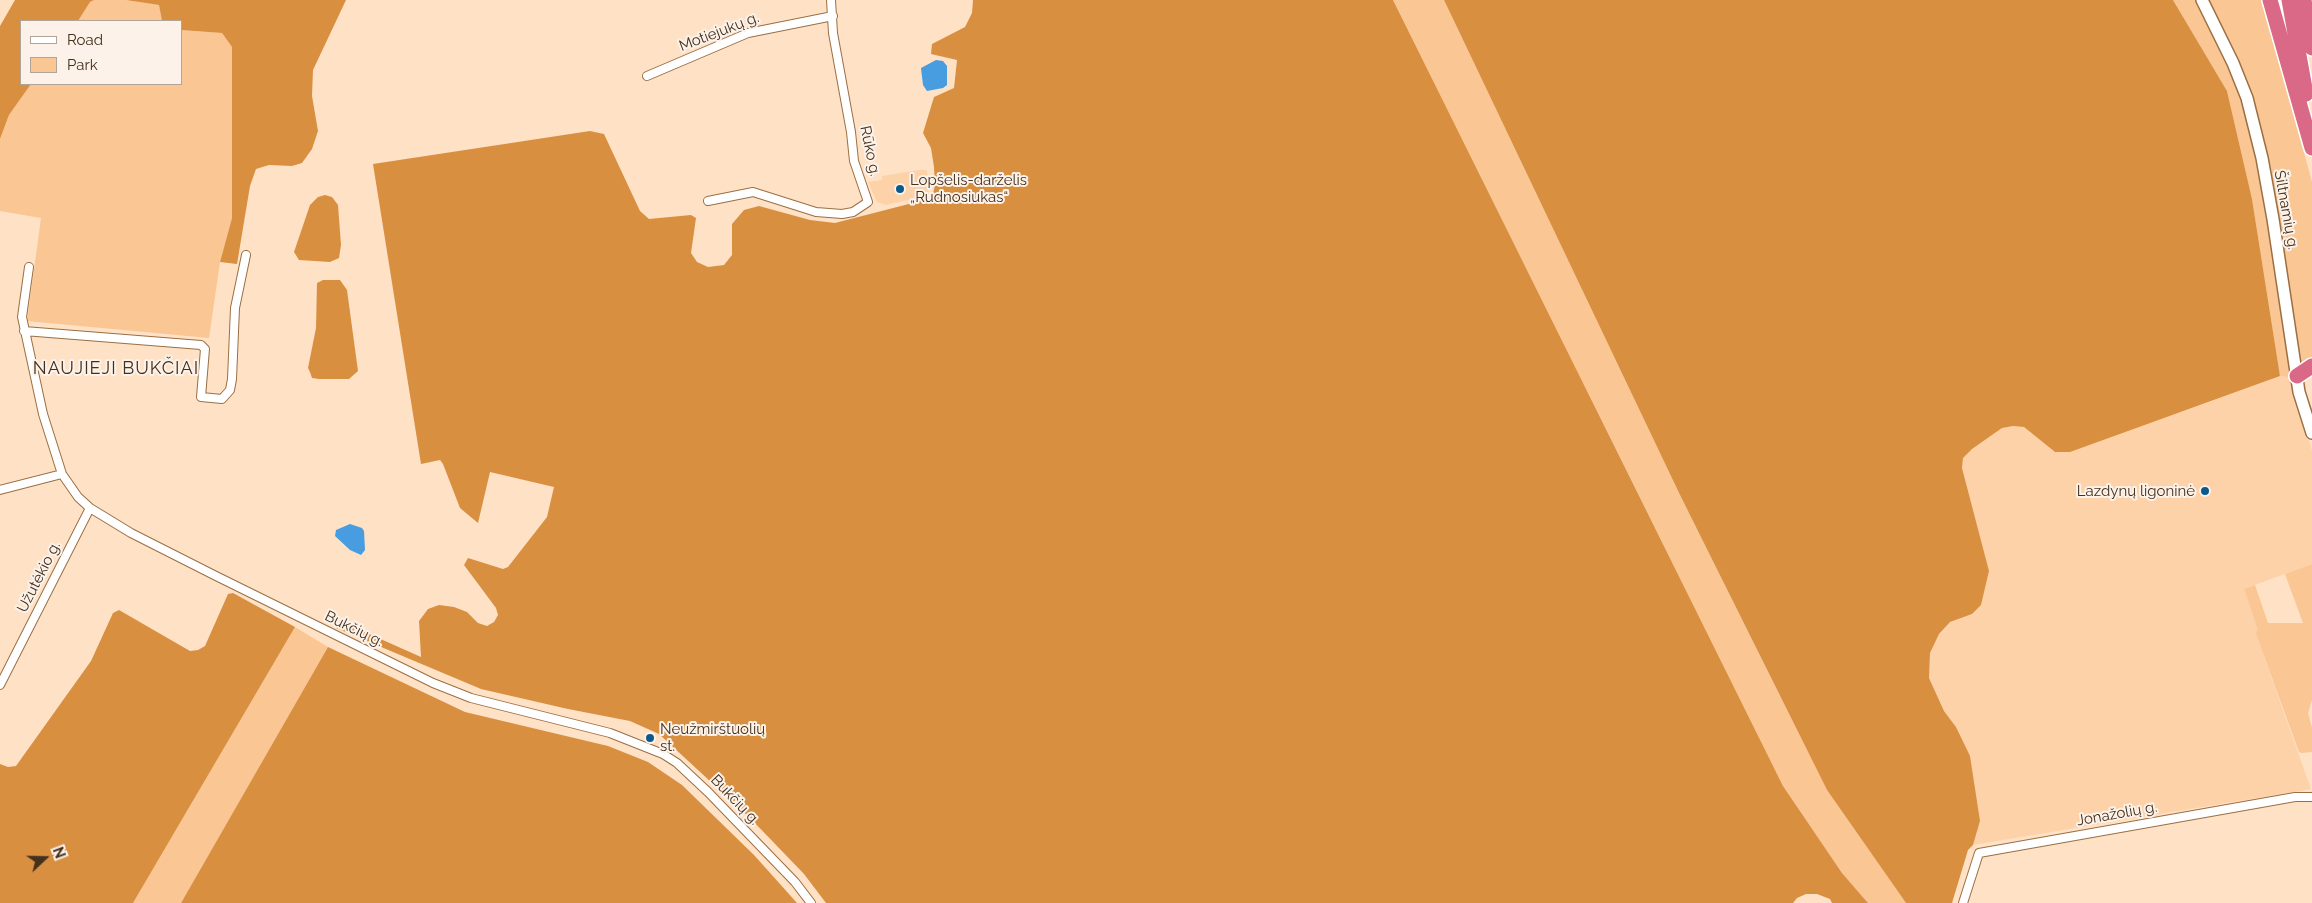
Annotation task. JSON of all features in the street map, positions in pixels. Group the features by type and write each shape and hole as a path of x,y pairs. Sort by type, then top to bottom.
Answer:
{"highway":[{"path":"2270,0 2312,148"},
{"path":"2289,0 2312,122"},
{"path":"2304,0 2312,48"},
{"path":"2297,376 2312,366"}],"street":[{"name":"Rūko g.","path":"708,201 753,192 816,212 842,214 853,212 868,202 854,161 851,132 833,33 831,0"},
{"name":"Šiltnamių g.","path":"2202,0 2234,63 2251,115 2273,219 2297,376 2312,433"},
{"name":"Motiejukų g.","path":"648,76 748,33 833,16"},
{"path":"24,331 201,345 205,349 201,397 222,399 230,390 232,379 235,308 246,255"},
{"name":"Bukčių g.","path":"29,267 22,317 42,414 62,474 78,497 90,508 222,580 433,683 471,698 610,733 663,754 677,763 708,792 795,882 812,903"},
{"path":"0,490 62,474"},
{"name":"Užutėkio g.","path":"0,685 90,508"},
{"name":"Jonažolių g.","path":"1963,903 1979,853 2295,797 2312,797"}],"shaded area":[{"path":"15,0 94,0 90,2 79,20 20,20 20,85 30,85 9,115 0,139 0,26"},
{"path":"126,0 346,0 313,70 312,96 318,131 312,149 302,163 292,166 269,165 256,169 250,186 237,264 220,262 232,218 232,47 222,33 182,30 182,20 162,20 159,5"},
{"path":"973,0 1393,0 1783,786 1842,873 1868,903 1832,903 1830,899 1817,894 1806,894 1797,898 1793,903 826,903 804,874 751,819 659,734 630,721 481,689 336,628 340,621 421,657 419,621 428,609 439,605 454,607 467,612 478,623 487,626 494,622 498,615 496,608 464,565 468,558 503,569 508,567 547,517 554,487 490,472 478,523 460,508 440,460 421,464 373,164 590,131 604,134 640,211 649,219 691,215 696,218 691,253 697,262 708,267 724,265 732,255 732,224 744,210 759,206 810,220 835,223 932,198 935,185 934,167 931,148 923,133 934,97 954,88 957,60 931,54 932,44 965,27 972,13"},
{"path":"1444,0 2173,0 2227,91 2252,199 2280,376 2070,452 2055,452 2024,427 2013,426 2002,428 1972,449 1963,458 1962,468 1989,571 1981,605 1972,614 1950,622 1939,634 1930,653 1929,678 1944,711 1956,727 1970,756 1980,821 1973,845 1968,850 1952,903 1906,903 1827,790 1680,495"},
{"name":"Lopšelis-darželis „Rudnosiukas“","path":"927,170 929,195 886,205 877,202 868,182 882,180 882,176"},
{"path":"325,195 332,197 338,205 341,245 339,258 330,262 299,260 294,252 310,205 318,197"},
{"path":"323,280 340,280 347,290 358,371 349,379 312,378 308,368 316,328 317,283"},
{"path":"2280,376 2289,377 2312,451 2312,564 2244,589 2257,628 2256,634 2311,789 1973,845 1980,821 1956,727 1944,711 1929,678 1930,653 1939,634 1950,622 1972,614 1981,605 1989,571 1962,468 1963,458 1972,449 2002,428 2024,427 2055,452 2187,410"},
{"path":"233,593 295,627 133,903 0,903 0,764 8,767 16,766 91,661 113,613 119,610 190,651 198,650 205,646 228,594"},
{"path":"328,647 465,712 608,746 648,762 682,785 754,855 797,903 181,903"}],"green space":[{"path":"94,0 126,0 159,5 162,20 79,20 90,2"},
{"path":"1393,0 1444,0 1680,495 1827,790 1906,903 1868,903 1842,873 1783,786"},
{"path":"2173,0 2197,0 2232,72 2240,95 2266,205 2291,372 2289,377 2280,376 2252,199 2227,91"},
{"path":"2207,0 2262,0 2312,182 2312,360 2305,364 2300,361 2240,70"},
{"path":"182,30 222,33 232,47 232,218 220,262 209,338 27,321 41,218 0,211 0,139 9,115 30,85 182,85"},
{"path":"2312,564 2312,700 2308,713 2312,728 2312,752 2302,753 2299,752 2256,634 2257,628 2244,589 2255,585 2268,623 2303,623 2285,574"},
{"path":"295,627 328,647 181,903 133,903"}],"water":[{"path":"936,60 943,61 947,66 947,85 943,88 927,91 923,85 921,68"},
{"path":"350,524 362,528 364,531 365,550 361,555 350,550 335,536 336,530"}],"place":[{"name":"Lopšelis-darželis „Rudnosiukas“","path":"900,189"},
{"name":"Lazdynų ligoninė","path":"2205,491"},
{"name":"Neužmirštuolių st.","path":"650,738"}],"district":[{"name":"NAUJIEJI BUKČIAI","path":"116,369"}]}
